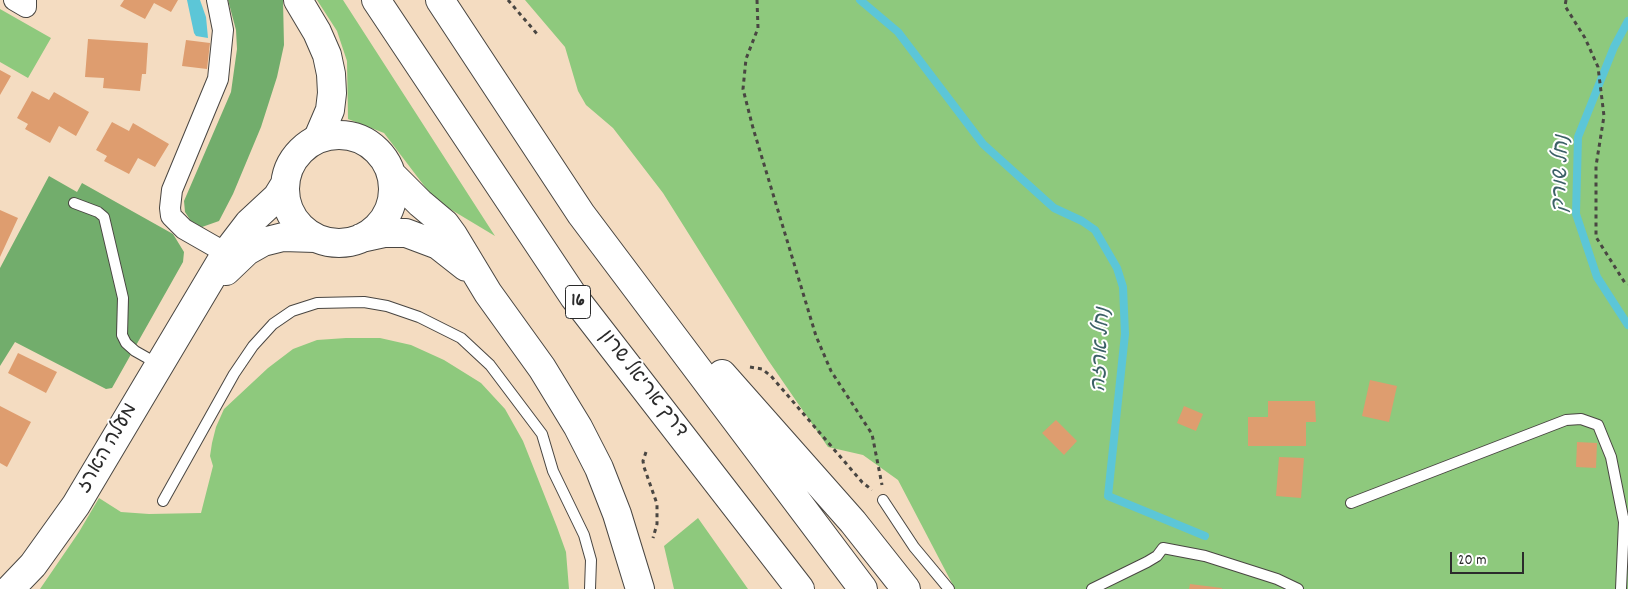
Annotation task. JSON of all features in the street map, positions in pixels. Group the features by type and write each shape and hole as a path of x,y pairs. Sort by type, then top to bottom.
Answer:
{"main road":[{"path":"298,0 317,32 327,55 331,74 332,94 330,110 318,138"},
{"name":"דרך אריאל שרון","path":"376,0 574,297 800,589"},
{"path":"440,0 578,210 863,589"},
{"path":"488,292 464,265 438,245 422,238 406,233 384,234 345,242 330,242 315,238 303,230 288,208 285,184 289,168 296,156 305,146 318,138 345,135 363,140 376,149 386,161 392,175 420,203 445,224 488,292 542,368 578,427 599,468 618,514 640,589"},
{"path":"361,238 374,230 384,219 392,198 392,175"},
{"name":"מעלה הארז","path":"10,589 33,565 60,530 196,300 226,253 249,223 277,197 285,184"},
{"path":"578,210 853,522 906,589"},
{"name":"מעלה הארז","path":"196,300 235,261 247,251 263,242 283,237 315,238"}],"street":[{"path":"14,0 26,7 26,0"},
{"path":"217,0 223,30 218,79 172,190 170,208 171,216 184,229 226,253"}],"lane":[{"path":"74,202 98,212 104,217 124,298 122,335 126,343 135,351 159,364"},
{"path":"164,501 234,374 253,346 273,324 292,311 317,304 364,302 387,306 419,317 461,338 490,365 542,434 553,471 584,535 591,560 590,589"},
{"path":"1351,503 1566,420 1581,419 1598,425 1611,457 1624,522 1621,589"},
{"path":"883,500 914,547 949,589"},
{"path":"1092,589 1147,562 1157,556 1163,548 1205,556 1277,579 1298,589"}],"path":[{"path":"508,0 538,35"},
{"path":"758,0 758,28 746,59 743,89 805,302 831,372 872,434 883,500"},
{"path":"1566,0 1565,6 1585,38 1598,67 1604,116 1596,166 1596,237 1625,283 1628,284"},
{"path":"746,368 753,366 762,369 771,376 862,482 883,500"},
{"path":"646,452 643,461 644,467 657,504 657,524 651,547"}],"green space":[{"path":"228,0 283,0 284,45 277,77 261,127 233,194 219,221 202,227 191,221 185,212 184,201 231,92 237,49 236,30"},
{"path":"317,0 343,0 495,236 435,200 384,133 348,119 347,61 337,31"},
{"path":"525,0 1628,0 1628,589 955,589 898,480 863,455 828,447 768,360 663,193 613,128 586,105 578,91 565,47"},
{"path":"0,9 51,38 28,78 0,62"},
{"path":"49,176 77,192 82,183 173,234 184,252 183,262 112,388 106,389 15,342 0,366 0,268"},
{"path":"380,338 411,345 444,360 481,383 505,409 523,441 566,552 569,589 40,589 79,532 99,498 121,512 149,514 201,513 213,466 210,456 212,443 216,427 224,409 268,368 293,349 317,340"},
{"path":"698,518 748,589 674,589 664,546"}],"water":[{"path":"187,0 200,0 206,17 208,38 196,36 194,33"}],"building":[{"path":"124,0 178,0 171,12 154,3 145,19 120,6"},
{"path":"88,39 148,43 146,74 142,74 140,91 103,88 104,78 85,77"},
{"path":"186,40 210,43 207,69 182,66"},
{"path":"0,70 11,76 0,95"},
{"path":"32,91 49,100 54,92 89,112 76,136 59,126 50,143 25,129 28,124 17,118"},
{"path":"112,122 129,131 133,123 169,144 155,167 138,158 129,174 104,161 107,156 96,150"},
{"path":"0,210 18,218 0,257"},
{"path":"18,353 57,372 46,393 8,373"},
{"path":"1370,380 1397,386 1389,422 1362,416"},
{"path":"1268,401 1315,401 1316,422 1306,422 1306,446 1248,446 1248,417 1268,417"},
{"path":"0,406 31,422 7,467 0,463"},
{"path":"1184,406 1203,414 1196,431 1177,423"},
{"path":"1056,420 1077,441 1064,455 1042,433"},
{"path":"1577,442 1597,443 1596,468 1576,467"},
{"path":"1279,457 1304,458 1301,498 1276,496"},
{"path":"1190,584 1222,588 1222,589 1189,589"}],"waterway":[{"name":"נחל ארזה","path":"860,0 898,32 983,144 1054,208 1082,221 1095,230 1117,268 1123,287 1125,334 1108,496 1205,536"},
{"name":"נחל שורק","path":"1628,21 1614,47 1578,137 1576,214 1597,277 1628,325"}]}
